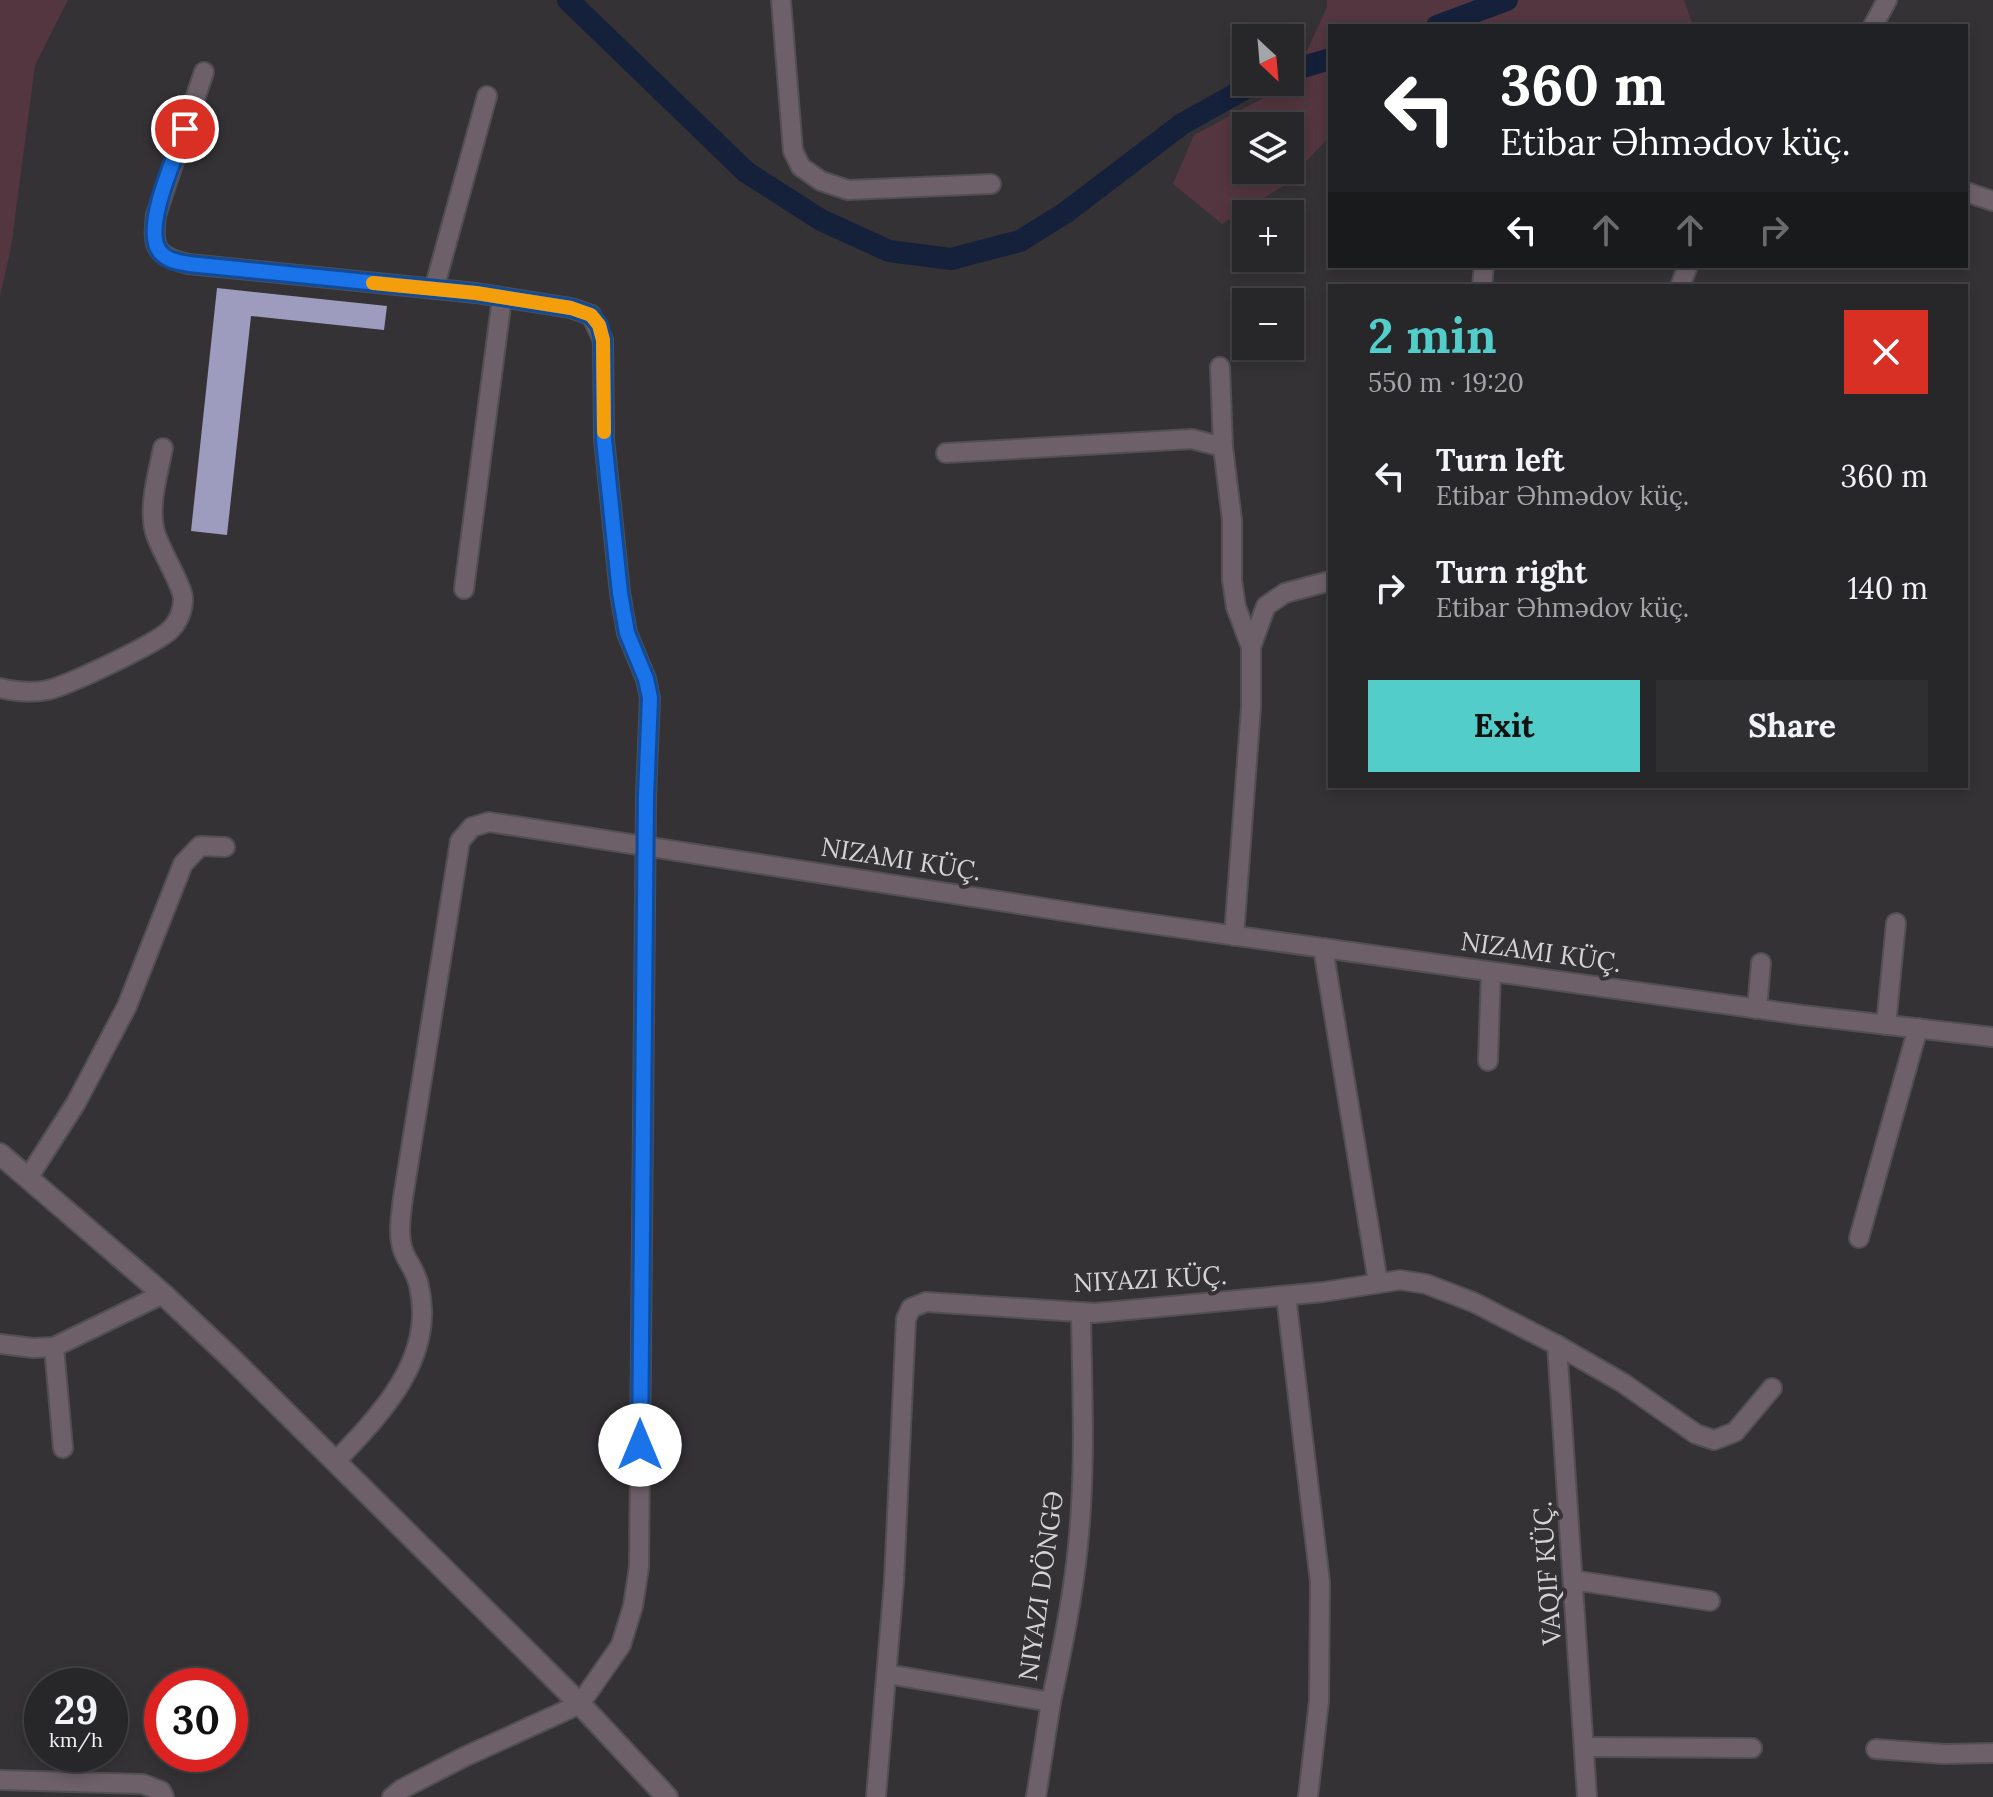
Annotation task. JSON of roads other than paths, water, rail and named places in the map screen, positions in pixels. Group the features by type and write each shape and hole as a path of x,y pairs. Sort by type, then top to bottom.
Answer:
{"street":[{"path":"781,0 793,151 801,167 821,181 848,190 991,184"},
{"path":"1874,24 1887,0"},
{"path":"204,72 156,215 153,239 167,259 571,308 591,315 599,325 603,340 604,439 620,593 627,633 646,679 650,698 639,1567 633,1606 621,1645 604,1674 580,1704 464,1757 392,1797"},
{"path":"434,289 487,96"},
{"path":"1968,193 1993,201"},
{"path":"464,589 502,298"},
{"path":"1220,367 1223,447 1232,520 1232,580 1236,607 1251,647 1252,695 1234,936"},
{"path":"946,453 1192,439 1223,447"},
{"path":"0,688 34,692 53,689 153,642 171,630 181,614 184,596 154,529 153,509 163,448"},
{"path":"1251,647 1266,606 1285,593 1328,582"},
{"name":"NIZAMI KÜÇ.","path":"336,1461 377,1419 407,1376 420,1336 424,1310 419,1283 403,1250 399,1228 460,841 472,827 489,822 1234,936 1757,1009 1993,1037"},
{"path":"28,1178 76,1103 127,1006 183,864 200,846 225,847"},
{"path":"1886,1025 1896,923"},
{"path":"1323,948 1378,1282"},
{"path":"1757,1009 1761,963"},
{"path":"1488,1061 1491,972"},
{"path":"1859,1238 1918,1028"},
{"path":"0,1154 163,1294 580,1704 667,1797"},
{"name":"NIYAZI KÜÇ.","path":"876,1797 894,1581 906,1319 911,1308 926,1302 1095,1313 1286,1296 1400,1280 1426,1284 1473,1302 1557,1345 1623,1383 1696,1434 1714,1440 1735,1432 1772,1388"},
{"path":"0,1344 54,1347 163,1294"},
{"path":"1286,1296 1320,1582 1319,1701 1308,1797"},
{"name":"NIYAZI DÖNGƏ","path":"887,1674 1051,1702 1078,1546 1084,1456 1081,1312"},
{"name":"VAQIF KÜÇ.","path":"1557,1345 1587,1797"},
{"path":"54,1347 63,1448"},
{"path":"1573,1580 1710,1601"},
{"path":"1036,1797 1051,1702"},
{"path":"1585,1747 1752,1748"},
{"path":"1876,1749 1944,1754 1993,1753"},
{"path":"0,1780 143,1784 161,1791 164,1797"}],"waterway":[{"path":"568,0 746,172 821,220 889,251 951,259 1020,241 1065,213 1182,124 1232,96"},
{"path":"1442,24 1507,0"},
{"path":"1304,67 1328,60"}]}
